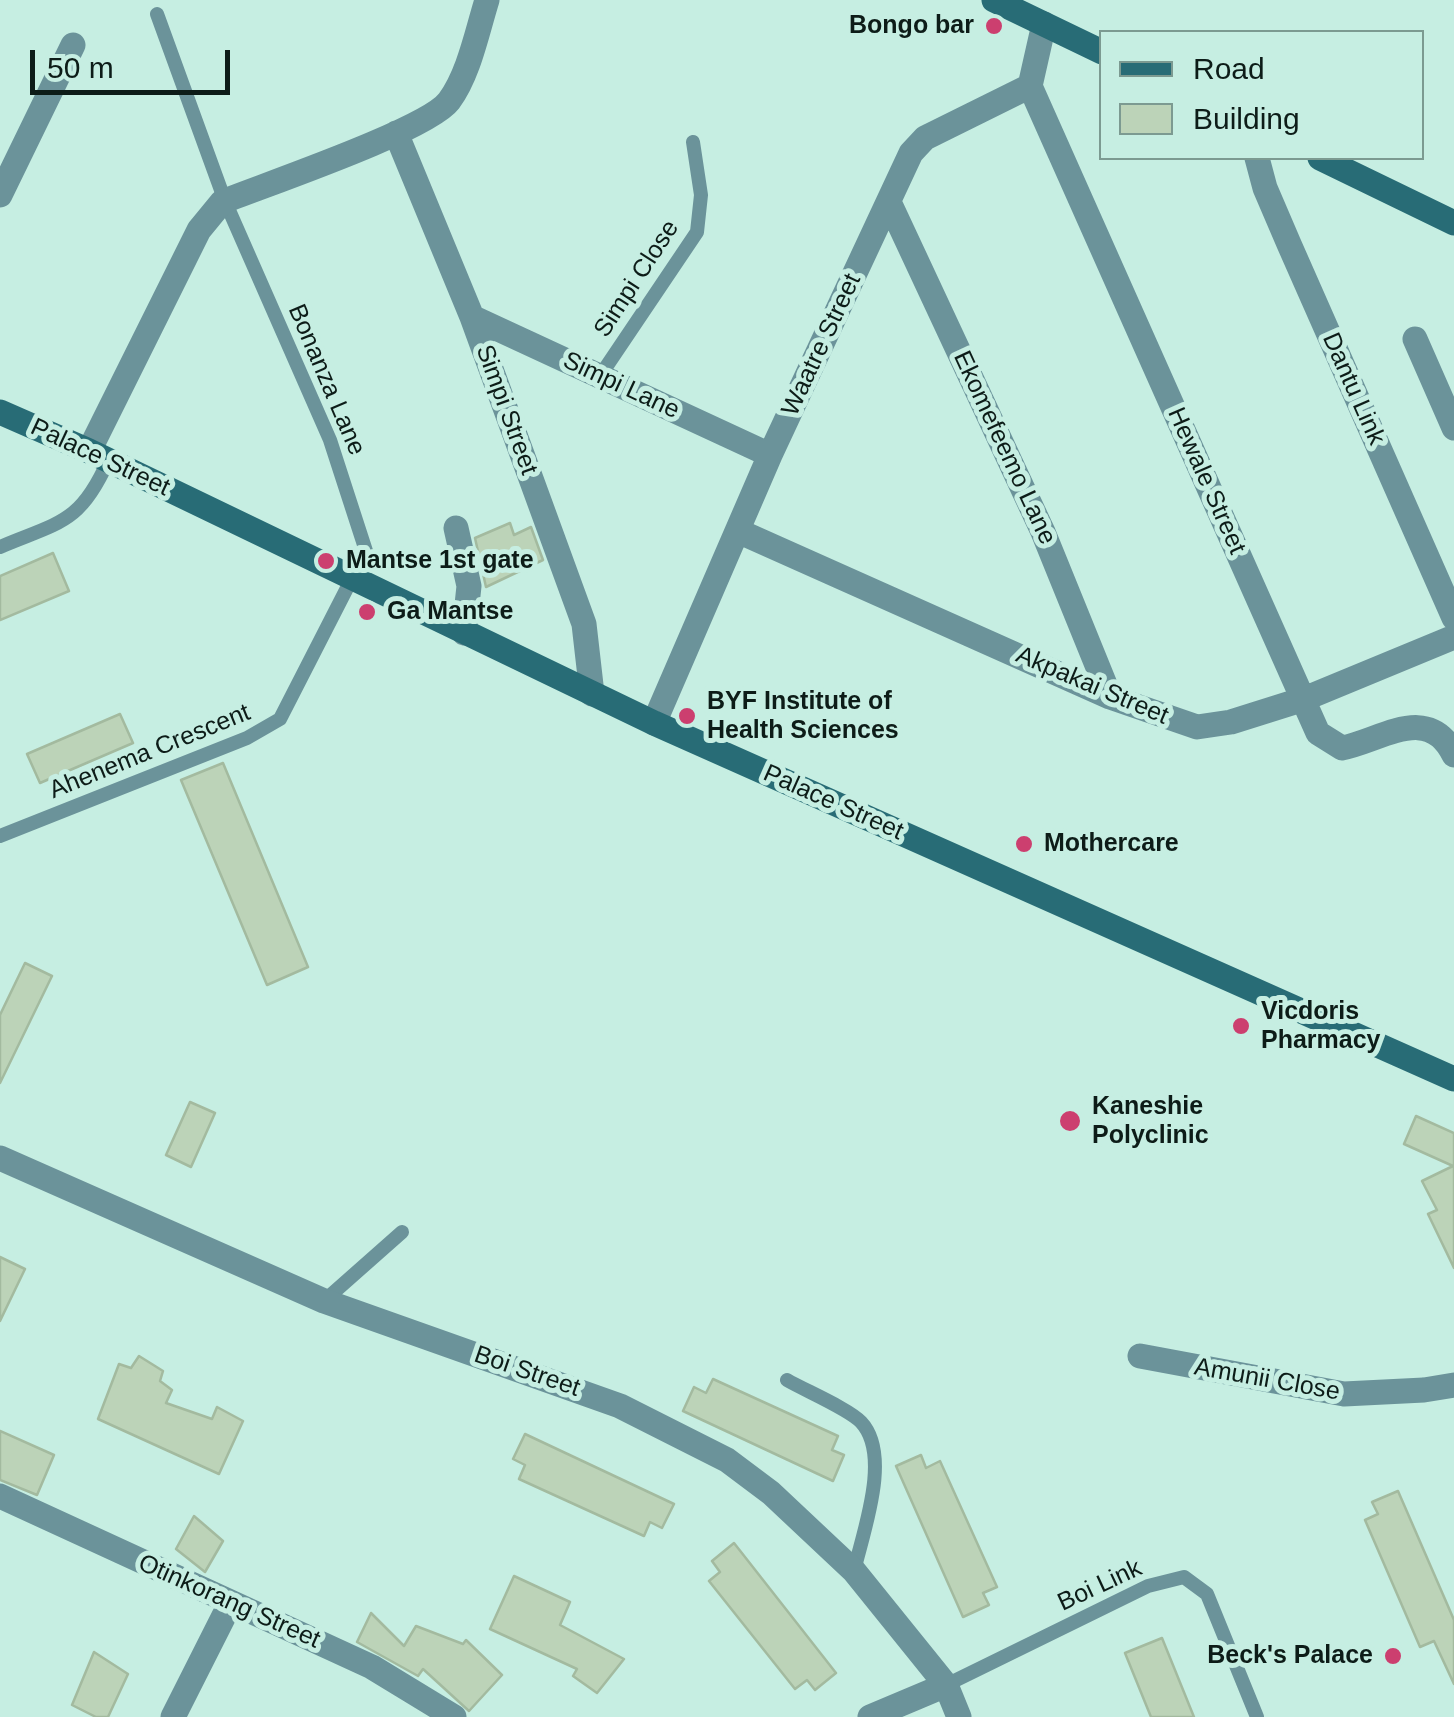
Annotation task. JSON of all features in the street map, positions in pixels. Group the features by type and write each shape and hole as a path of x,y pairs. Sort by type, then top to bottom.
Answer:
{"street":[{"path":"98,456 199,230 224,201 396,133 443,108 488,0"},
{"path":"994,0 1099,51"},
{"path":"1030,86 1044,24"},
{"path":"0,195 73,45"},
{"name":"Waatre Street","path":"654,723 770,455 904,166 920,142 1030,86"},
{"name":"Hewale Street","path":"1030,86 1318,733 1342,748 1413,726 1434,731 1454,756"},
{"name":"Simpi Street","path":"396,133 472,317 584,624 592,694"},
{"name":"Dantu Link","path":"1258,160 1288,244 1454,618"},
{"path":"1324,160 1453,220"},
{"name":"Ekomefeemo Lane","path":"889,202 1044,532 1110,697"},
{"name":"Simpi Lane","path":"472,317 770,455"},
{"path":"1415,339 1454,428"},
{"name":"Palace Street","path":"0,412 654,723 1454,1080"},
{"path":"456,528 469,586 464,633"},
{"name":"Akpakai Street","path":"738,531 1110,697 1197,727 1231,722 1304,699 1454,638"},
{"name":"Boi Street","path":"0,1158 324,1300 620,1406 728,1460 771,1493 854,1571 946,1685 959,1717"},
{"name":"Amunii Close","path":"1140,1356 1344,1394 1454,1385"},
{"name":"Otinkorang Street","path":"0,1496 372,1666 454,1717"},
{"path":"173,1717 230,1604"},
{"path":"870,1717 946,1685"}],"lane":[{"name":"Bonanza Lane","path":"157,14 224,201 336,458 366,551 350,579"},
{"name":"Simpi Close","path":"600,376 698,232 701,194 693,142"},
{"path":"0,547 80,510 94,492 98,456"},
{"name":"Ahenema Crescent","path":"0,836 247,738 280,719 350,579"},
{"path":"324,1300 402,1232"},
{"path":"786,1380 860,1421 874,1445 874,1486 854,1571"},
{"name":"Boi Link","path":"946,1685 1148,1586 1184,1577 1207,1594 1257,1717"}],"building":[{"path":"510,523 514,535 531,527 543,560 486,587 475,538"},
{"path":"53,553 69,591 0,620 0,576"},
{"path":"120,714 133,743 40,783 27,754"},
{"path":"223,763 308,967 267,985 181,780"},
{"path":"25,963 52,976 0,1083 0,1015"},
{"path":"190,1102 215,1113 191,1167 166,1155"},
{"path":"1416,1116 1454,1133 1454,1268 1428,1214 1437,1210 1422,1181 1453,1166 1404,1144"},
{"path":"0,1257 25,1269 0,1321"},
{"path":"139,1356 163,1371 160,1381 172,1390 166,1403 212,1419 217,1407 243,1421 219,1474 98,1419 119,1364 131,1368"},
{"path":"713,1379 838,1436 832,1450 844,1455 833,1481 683,1411 694,1387 706,1393"},
{"path":"0,1431 54,1455 37,1495 0,1480"},
{"path":"525,1434 674,1504 662,1528 650,1522 644,1536 519,1479 525,1465 513,1459"},
{"path":"921,1455 926,1468 940,1461 997,1587 983,1593 989,1605 963,1617 896,1466"},
{"path":"1398,1491 1454,1620 1454,1684 1434,1641 1420,1647 1365,1520 1378,1514 1372,1502"},
{"path":"194,1516 223,1541 205,1572 176,1549"},
{"path":"734,1543 836,1673 815,1690 807,1680 795,1689 709,1581 720,1572 712,1561"},
{"path":"514,1576 570,1602 560,1625 624,1659 597,1693 573,1676 577,1669 490,1629"},
{"path":"371,1613 404,1646 416,1626 463,1644 466,1640 502,1675 469,1711 423,1669 418,1676 357,1642"},
{"path":"1162,1638 1194,1717 1151,1717 1125,1653"},
{"path":"94,1652 128,1674 108,1717 96,1717 72,1705"}],"place":[{"name":"Bongo bar","path":"994,26"},
{"name":"Mantse 1st gate","path":"326,561"},
{"name":"Ga Mantse","path":"367,612"},
{"name":"BYF Institute of Health Sciences","path":"687,716"},
{"name":"Mothercare","path":"1024,844"},
{"name":"Vicdoris Pharmacy","path":"1241,1026"},
{"name":"Kaneshie Polyclinic","path":"1070,1121"},
{"name":"Beck's Palace","path":"1393,1656"}]}
